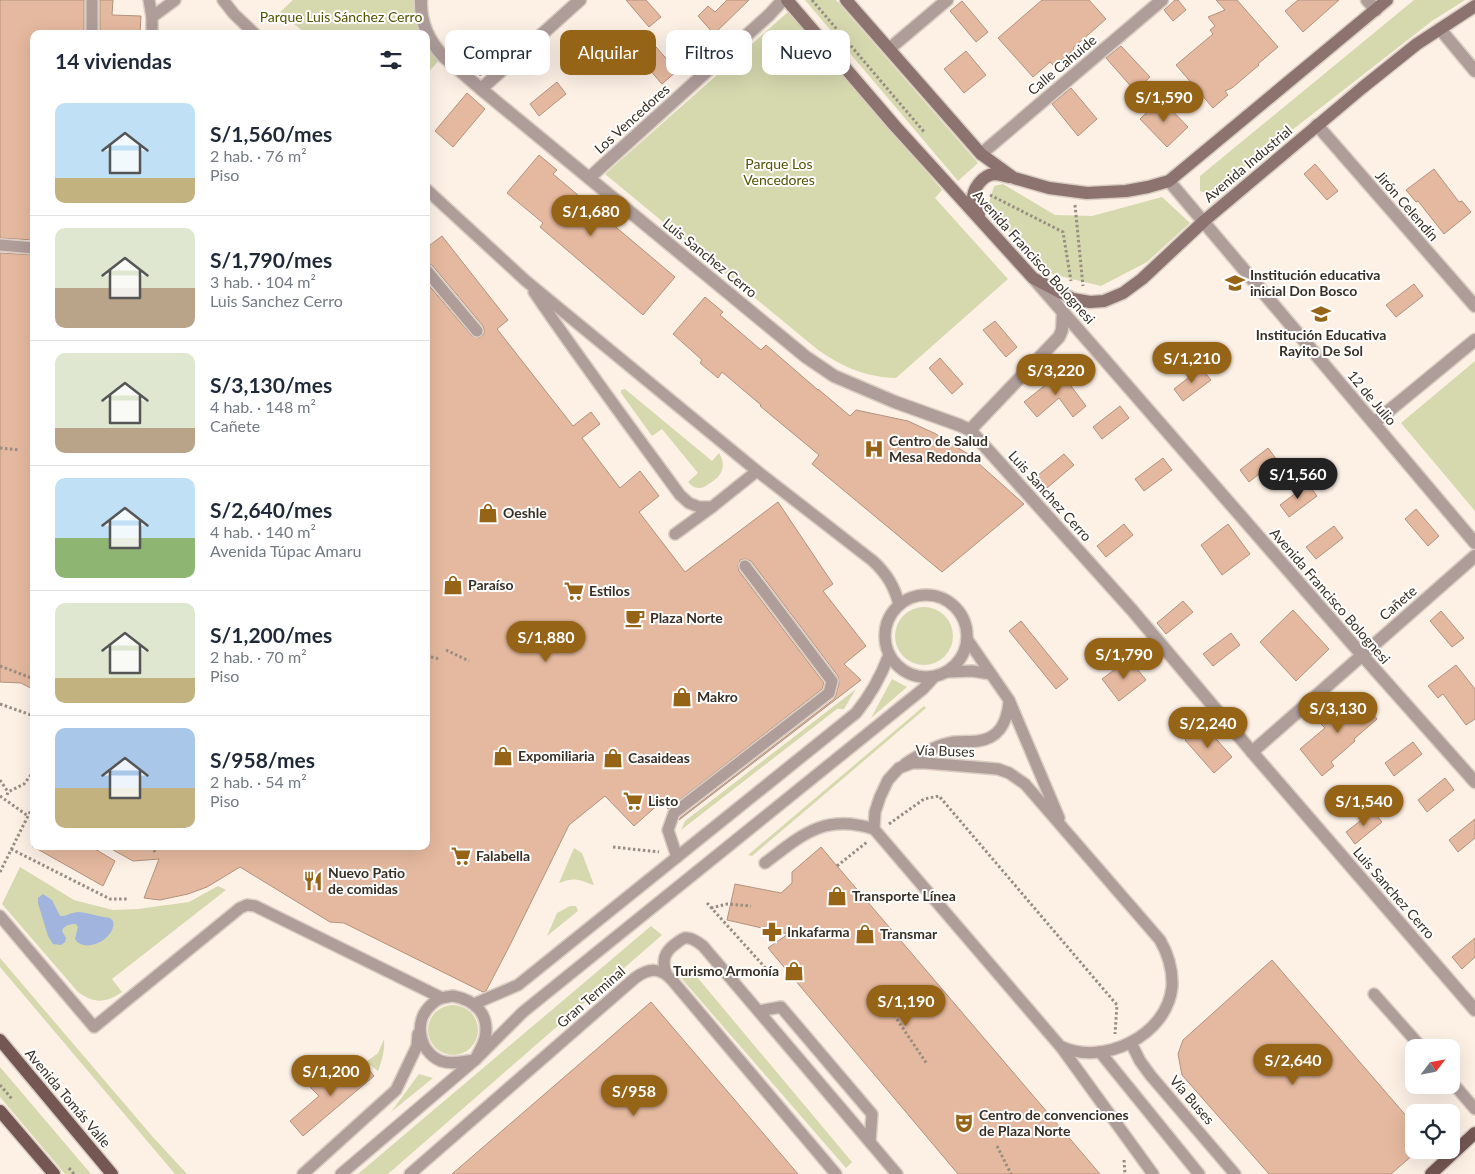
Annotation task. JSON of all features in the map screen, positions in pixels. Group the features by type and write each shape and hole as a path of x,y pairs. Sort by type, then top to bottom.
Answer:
{"main road":[{"name":"Avenida Francisco Bolognesi","path":"785,0 895,126 1033,278"},
{"path":"846,0 981,154 1014,178"},
{"path":"981,220 973,199 976,188 986,177 993,174 1049,188 1087,193 1148,188 1169,180 1387,0"},
{"name":"Avenida Industrial","path":"1079,300 1104,301 1123,293 1142,279 1204,221 1317,125 1417,44 1475,6"},
{"path":"1033,278 1079,300"},
{"name":"Avenida Tomás Valle","path":"0,1040 112,1174"},
{"path":"0,1111 54,1174"},
{"path":"1431,1174 1475,1133"}],"street":[{"name":"Luis Sanchez Cerro","path":"421,0 424,25 426,30"},
{"path":"481,89 580,0"},
{"name":"Los Vencedores","path":"589,178 785,0"},
{"path":"889,49 946,0"},
{"name":"Calle Cahuide","path":"981,154 1162,0"},
{"path":"1367,0 1376,10"},
{"path":"1440,29 1475,71"},
{"name":"Luis Sanchez Cerro","path":"430,37 443,56 481,89 806,357 834,376 895,402 970,430 1132,610 1475,1010"},
{"name":"Jirón Celendín","path":"1317,125 1475,306"},
{"name":"12 de Julio","path":"1169,180 1475,542"},
{"name":"Avenida Francisco Bolognesi","path":"1033,278 1475,782"},
{"path":"970,430 1059,337 1062,330 1063,311"},
{"path":"1374,422 1475,340"},
{"name":"Cañete","path":"1252,752 1475,556"}],"lane":[{"path":"92,0 92,30"},
{"path":"148,0 152,17 152,30"},
{"path":"152,17 175,0"},
{"path":"223,0 251,30"},
{"path":"430,193 526,281 757,471 882,569 896,591 899,604"},
{"path":"0,245 30,248"},
{"path":"430,275 477,331"},
{"path":"526,281 565,338 680,495 689,503 699,507 712,506"},
{"path":"675,534 757,471"},
{"path":"677,857 668,830 674,813 829,693 832,681 745,566"},
{"path":"924,595 938,597 950,603 960,613 966,626 967,639 964,652 957,664 947,672 934,677 920,678 907,674 896,666 888,655 884,642 885,628 890,615 899,604 911,598 924,595"},
{"path":"967,639 1009,700 1064,828"},
{"path":"474,1004 518,985 856,713 866,701 884,667 888,655"},
{"path":"947,672 972,671 992,674"},
{"path":"341,1174 475,1060 524,1012 915,695 934,677"},
{"path":"899,768 918,754 936,747 955,742 979,741 997,734 1004,725 1008,713 1009,700"},
{"name":"Vía Buses","path":"876,831 876,812 880,797 888,780 899,768 912,764 926,763 998,769 1009,773 1025,784 1160,940 1169,960 1172,987 1168,1002 1154,1024 1131,1043 1114,1050 1077,1052 1060,1046"},
{"path":"765,863 799,838 823,826 850,823 876,831 1060,1046 1153,1174"},
{"path":"0,916 94,1027 240,908 247,905 255,906 442,998"},
{"path":"836,1174 666,974 663,960 672,946 684,938 693,940 708,950 897,1174"},
{"name":"Gran Terminal","path":"410,1174 635,978 653,970 660,970 666,974"},
{"path":"1374,994 1414,1039"},
{"path":"303,1174 396,1090 417,1046 422,1018 426,1009 433,1002 453,996 464,998 474,1004 481,1012 485,1021 486,1031 484,1041 475,1060"},
{"path":"759,1011 780,1007 872,1114 870,1142"},
{"path":"420,1027 420,1038 432,1056 452,1063 475,1060"},
{"name":"Vía Buses","path":"1131,1043 1140,1061 1151,1076 1235,1174"},
{"path":"1100,1052 1199,1174"},
{"path":"1460,1092 1475,1109"}],"path":[{"path":"812,0 928,136"},
{"path":"976,188 1063,232 1079,300"},
{"path":"1074,192 1079,300"},
{"path":"0,448 19,450"},
{"path":"446,650 469,661"},
{"path":"430,657 440,659"},
{"path":"0,666 30,677"},
{"path":"0,704 30,715"},
{"path":"0,780 7,794 24,784 30,776"},
{"path":"0,796 28,816"},
{"path":"837,866 876,831 924,799 939,796 1117,1005 1114,1050"},
{"path":"0,872 30,812"},
{"path":"613,847 664,852"},
{"path":"11,849 110,899 129,900"},
{"path":"707,903 770,973"},
{"path":"711,908 726,904 751,906"},
{"path":"894,1015 927,1064"},
{"path":"1123,1133 1125,1174"},
{"path":"997,1146 1011,1174"}],"green space":[{"name":"Parque Luis Sánchez Cerro","path":"293,0 421,0 421,6 443,56 430,71 430,30 301,30 280,12"},
{"path":"805,0 836,0 978,163 958,181 850,53 850,30 830,30"},
{"path":"1414,0 1465,0 1432,21 1210,194 1200,191 1200,176"},
{"name":"Parque Los Vencedores","path":"789,11 805,30 768,30"},
{"name":"Parque Los Vencedores","path":"762,35 762,75 844,75 942,190 935,198 1008,279 896,378 874,376 855,370 818,350 605,174 717,75 752,75 752,44"},
{"path":"1003,184 1055,215 1092,216 1162,197 1190,223 1147,262 1101,286 1047,273 1003,225 989,203 994,186"},
{"path":"1475,361 1475,511 1401,423"},
{"path":"625,389 712,461 719,453 723,466 718,477 702,488 689,483 698,473 662,429 652,436 621,393 621,390"},
{"path":"924,607 940,612 948,620 953,636 948,652 940,660 924,665 908,660 900,652 895,636 900,620 908,612"},
{"path":"892,679 907,687 871,718"},
{"path":"856,689 844,709 837,709 681,830 685,821"},
{"path":"924,706 926,708 752,856 748,855"},
{"path":"574,848 582,853 594,885 576,880 559,883"},
{"path":"20,867 74,900 113,910 138,909 189,902 218,886 226,890 112,979 122,992 100,1001 89,999 78,992 2,904"},
{"path":"570,906 576,906 578,911 547,936 557,913"},
{"path":"651,926 662,935 388,1174 358,1174"},
{"path":"0,958 152,1136 187,1174 175,1174 0,967"},
{"path":"692,971 852,1162 846,1168 681,978"},
{"path":"453,1005 471,1012 478,1030 471,1048 453,1055 435,1048 428,1030 435,1012"},
{"path":"384,1039 383,1055 378,1071 366,1062 378,1053"},
{"path":"0,1067 91,1174 65,1174 0,1097"},
{"path":"419,1074 433,1078 391,1112"}],"water":[{"path":"43,894 52,900 60,916 79,912 110,918 113,921 113,927 110,933 92,945 80,944 75,939 78,927 76,924 69,925 64,927 62,931 66,938 65,942 61,945 53,944 48,936 38,903 38,898"}],"building":[{"path":"0,0 84,0 84,30 30,30 30,240 0,238"},
{"path":"100,0 113,0 112,15 141,16 140,30 100,30"},
{"path":"626,0 646,0 661,17 649,27"},
{"path":"727,0 749,0 718,30 710,30 698,16 708,6 715,12"},
{"path":"1042,0 1089,0 1106,19 1073,48 1074,50 1054,66 1050,62 1033,77 998,38"},
{"path":"1175,0 1178,0 1186,10 1173,21 1164,10"},
{"path":"1216,0 1237,0 1278,47 1232,88 1225,91 1228,95 1213,108 1176,65 1213,34 1210,30 1215,26 1208,17 1225,10"},
{"path":"1298,0 1339,0 1303,32 1285,11"},
{"path":"962,1 988,32 976,42 950,11"},
{"path":"1121,46 1150,77 1135,91 1106,58"},
{"path":"656,47 666,58 666,75 672,75 662,84 654,75 656,75"},
{"path":"966,51 986,75 964,93 944,69"},
{"path":"557,82 566,94 539,116 530,104"},
{"path":"1071,88 1097,119 1078,136 1052,104"},
{"path":"467,93 485,109 453,147 435,131"},
{"path":"1161,99 1188,127 1167,147 1140,119"},
{"path":"539,155 557,170 553,174 675,277 643,315 540,227 543,223 507,193"},
{"path":"1315,164 1338,191 1327,200 1304,174"},
{"path":"1434,169 1459,202 1462,201 1471,212 1444,234 1418,201 1416,202 1406,190"},
{"name":"Plaza Norte","path":"442,236 508,320 497,329 573,426 591,412 600,424 582,438 620,488 640,471 659,496 639,512 685,572 778,502 833,584 823,591 866,646 844,664 861,680 679,820 834,699 839,683 838,676 751,561 740,560 739,571 824,683 822,689 668,809 661,802 634,826 605,796 569,825 510,945 486,991 483,992 344,923 330,922 240,867 207,887 188,894 160,900 144,898 159,859 133,861 113,850 430,850 430,287 472,336 479,338 484,334 484,330 483,326 430,264 430,245"},
{"path":"0,253 30,255 30,688 21,683 0,682"},
{"path":"1414,284 1423,296 1396,317 1386,305"},
{"path":"705,297 723,312 720,315 761,350 766,345 850,416 856,410 908,421 936,434 968,454 1024,504 942,572 812,464 819,455 722,372 718,378 700,363 702,360 673,334"},
{"path":"995,321 1017,347 1006,357 983,330"},
{"path":"940,358 963,384 952,394 929,368"},
{"path":"1201,368 1211,380 1183,401 1174,389"},
{"path":"1059,370 1086,406 1073,417 1059,398 1037,417 1024,402 1048,383 1046,380"},
{"path":"1120,406 1129,418 1102,439 1093,427"},
{"path":"1268,448 1277,460 1249,482 1240,470"},
{"path":"1064,454 1074,465 1047,488 1037,476"},
{"path":"1163,458 1172,470 1144,491 1135,479"},
{"path":"1308,484 1317,496 1289,517 1280,505"},
{"path":"1416,509 1439,536 1428,546 1405,519"},
{"path":"1124,524 1133,535 1106,557 1097,546"},
{"path":"1228,524 1250,554 1222,575 1201,545"},
{"path":"1334,526 1343,538 1316,559 1306,547"},
{"path":"1183,601 1193,612 1166,634 1157,623"},
{"path":"1293,610 1329,649 1296,681 1260,642"},
{"path":"1441,611 1464,638 1452,647 1430,621"},
{"path":"1021,621 1068,679 1056,689 1009,631"},
{"path":"1231,633 1240,645 1213,666 1203,654"},
{"path":"1129,659 1146,680 1119,701 1102,679"},
{"path":"1456,665 1475,689 1475,719 1466,725 1443,694 1438,698 1428,686"},
{"path":"1355,693 1377,719 1331,762 1334,766 1322,776 1300,749 1325,728 1321,724"},
{"path":"1203,724 1232,757 1214,773 1185,740"},
{"path":"1413,742 1422,754 1394,776 1385,763"},
{"path":"1445,778 1454,790 1427,812 1418,800"},
{"path":"1373,811 1382,822 1355,844 1346,832"},
{"path":"1475,819 1475,838 1458,852 1449,840"},
{"path":"821,847 1100,1174 958,1174 768,948 788,934 727,920 735,884 781,893 792,883 792,872"},
{"path":"39,850 97,850 115,861 103,886"},
{"path":"1475,938 1475,957 1462,969 1452,957"},
{"path":"1272,960 1405,1115 1405,1159 1408,1159 1391,1174 1269,1174 1182,1075 1178,1054 1183,1040"},
{"path":"651,1002 798,1174 452,1174 613,1035"},
{"path":"361,1060 374,1076 303,1136 290,1121 319,1096 310,1087 324,1075 332,1085"}],"place":[{"name":"Institución educativa inicial Don Bosco","path":"1235,283"},
{"name":"Institución Educativa Rayito De Sol","path":"1321,314"},
{"name":"Centro de Salud Mesa Redonda","path":"874,449"},
{"name":"Oeshle","path":"488,513"},
{"name":"Paraíso","path":"453,585"},
{"name":"Estilos","path":"574,591"},
{"name":"Plaza Norte","path":"635,618"},
{"name":"Makro","path":"682,697"},
{"name":"Expomiliaria","path":"503,756"},
{"name":"Casaideas","path":"613,758"},
{"name":"Listo","path":"633,801"},
{"name":"Falabella","path":"461,856"},
{"name":"Nuevo Patio de comidas","path":"313,881"},
{"name":"Transporte Línea","path":"837,896"},
{"name":"Inkafarma","path":"772,932"},
{"name":"Transmar","path":"865,934"},
{"name":"Turismo Armonía","path":"794,971"},
{"name":"Centro de convenciones de Plaza Norte","path":"964,1123"}]}
